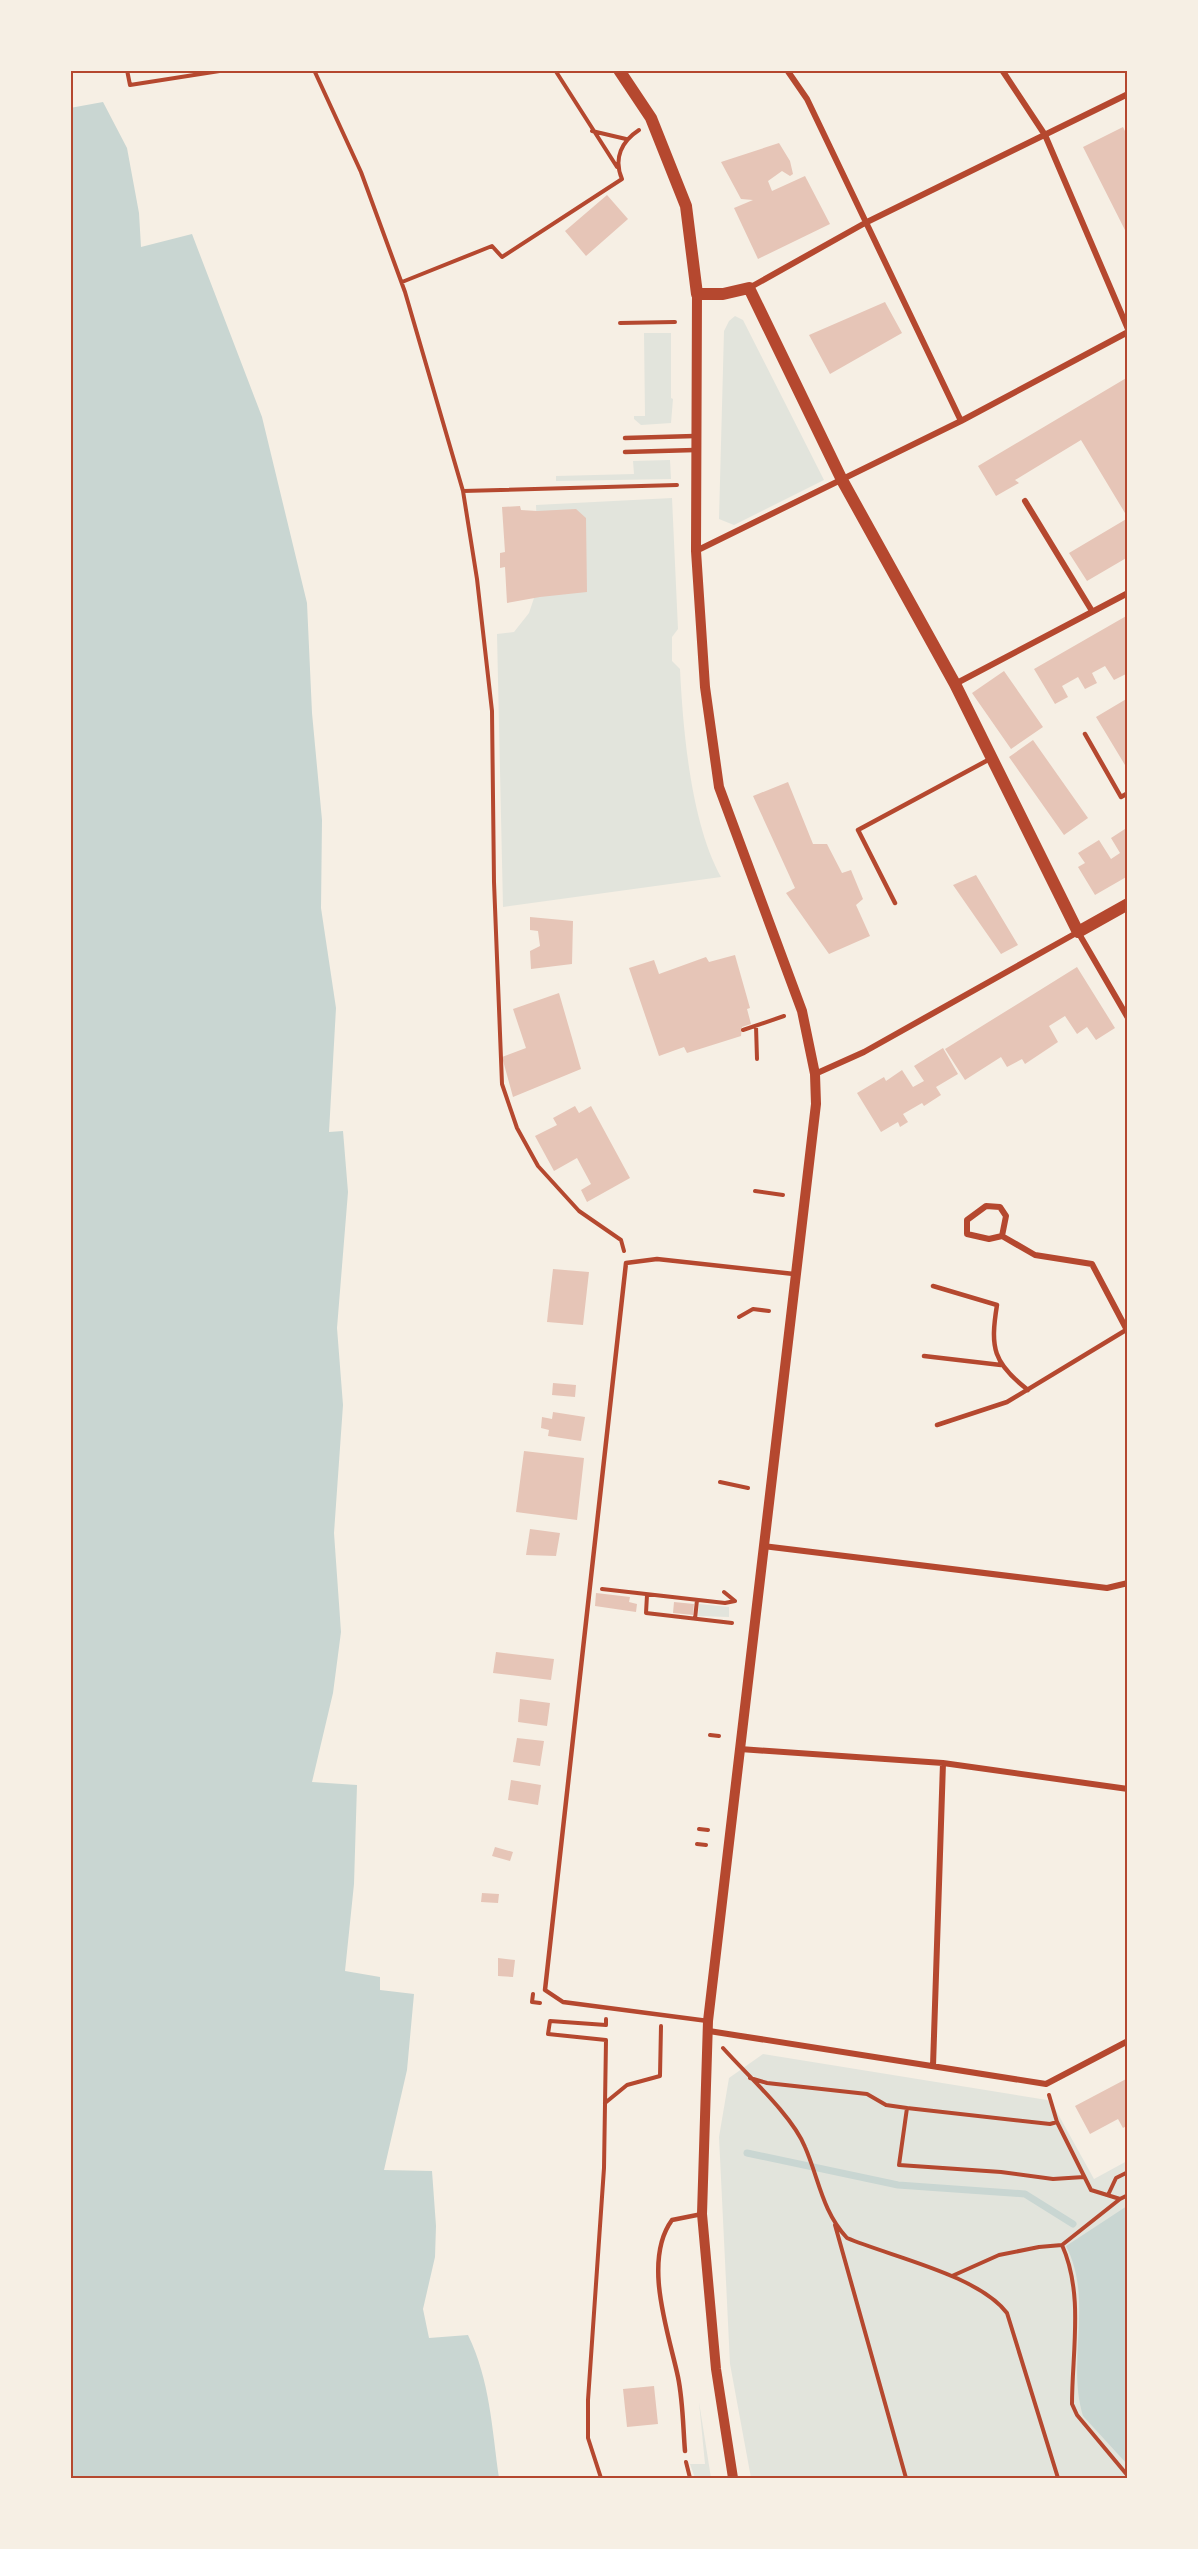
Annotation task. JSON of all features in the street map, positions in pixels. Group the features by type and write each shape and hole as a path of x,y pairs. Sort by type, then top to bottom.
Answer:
{"main road":[{"path":"619,70 651,118 686,206 697,294 723,294 749,288 842,480 955,684 1078,932 1128,904"}],"street":[{"path":"787,70 807,99 961,421"},
{"path":"696,551 961,421 1128,330 1046,135 1002,70"},
{"path":"749,288 866,223 1128,94"},
{"path":"697,294 696,551 705,687 719,787 802,1011 814,1074 816,1104 762,1546 708,2026 702,2214 716,2369 733,2478"},
{"path":"1025,501 1092,611"},
{"path":"955,684 1128,593"},
{"path":"814,1074 864,1052 1078,932 1128,1018"},
{"path":"1002,1236 1006,1216 1000,1207 986,1206 967,1220 968,1234 989,1239 1002,1236 1035,1255 1092,1264 1127,1331"},
{"path":"762,1546 1107,1588 1128,1583"},
{"path":"740,1749 943,1763 1128,1789"},
{"path":"933,2066 943,1763"},
{"path":"708,2026 1046,2084 1128,2041"}],"lane":[{"path":"624,438 695,436"},
{"path":"625,452 695,450"},
{"path":"1085,734 1121,797 1128,793"},
{"path":"895,903 858,830 992,757"},
{"path":"708,2026 661,2016 563,2002 545,1990 626,1263 657,1259 794,1274"},
{"path":"933,1286 997,1305 993,1327 995,1357 1006,1373 1028,1390"},
{"path":"937,1425 1007,1402 1127,1331"},
{"path":"924,1356 1001,1365"},
{"path":"685,2451 679,2379 660,2302 660,2252 665,2229 672,2220 702,2214"}],"path":[{"path":"127,70 130,85 226,70"},
{"path":"314,70 361,172 402,282 463,491 477,579 492,711 494,882 502,1084 517,1128 538,1166 579,1210 621,1240 626,1263"},
{"path":"402,282 492,246 502,257 622,179 555,70"},
{"path":"617,168 626,139 640,129"},
{"path":"591,131 626,139"},
{"path":"620,323 675,322"},
{"path":"463,491 677,484"},
{"path":"743,1030 784,1016"},
{"path":"756,1026 758,1059"},
{"path":"755,1191 783,1195"},
{"path":"739,1317 753,1309 769,1311"},
{"path":"720,1482 748,1488"},
{"path":"592,1579 599,1581 602,1590 725,1603 735,1601 724,1592"},
{"path":"647,1595 646,1613 732,1623"},
{"path":"695,1619 697,1600"},
{"path":"710,1735 719,1736"},
{"path":"699,1829 708,1830"},
{"path":"697,1844 706,1845"},
{"path":"600,2478 588,2438 588,2400 604,2168 606,2040 548,2034 550,2021 606,2025 606,2009"},
{"path":"604,2104 627,2085 660,2076 661,2016"},
{"path":"708,2026 793,2126 805,2146 819,2190 834,2224 906,2478"},
{"path":"750,2078 767,2083 867,2094 886,2105 1050,2124 1057,2122"},
{"path":"1046,2084 1057,2122 1091,2190 1120,2199"},
{"path":"907,2108 899,2165 1001,2172 1053,2179 1084,2177"},
{"path":"1108,2195 1116,2178 1128,2172"},
{"path":"952,2277 999,2255 1039,2247 1062,2246 1128,2195"},
{"path":"834,2224 847,2238 952,2277 997,2300 1007,2313 1058,2478"},
{"path":"1062,2246 1069,2261 1076,2311 1071,2404 1077,2415 1128,2476"}],"shaded area":[{"path":"103,102 127,148 139,213 141,247 192,234 262,417 307,603 312,713 322,820 321,908 336,1008 329,1132 343,1131 348,1192 337,1328 343,1405 334,1533 341,1632 333,1693 312,1782 357,1785 354,1884 345,1971 380,1977 380,1990 414,1994 407,2070 384,2170 432,2171 436,2226 435,2257 423,2309 429,2338 468,2335 486,2387 499,2478 71,2478 70,108"},
{"path":"735,316 743,320 824,480 734,525 719,519 724,331 729,321"},
{"path":"644,333 671,333 671,398 673,399 671,423 641,425 634,419 634,416 645,416"},
{"path":"670,460 671,479 556,481 556,476 634,474 633,461"},
{"path":"672,498 678,629 672,637 672,661 680,669 686,748 696,804 702,830 721,877 503,907 497,634 514,632 529,613 534,598 540,596 536,505"},
{"path":"699,1604 729,1607 729,1617 698,1616"},
{"path":"763,2054 1047,2100 1053,2105 1094,2179 1127,2161 1127,2478 751,2478 730,2364 719,2137 729,2078"},
{"path":"1127,2206 1127,2464 1083,2416 1077,2374 1078,2288 1074,2267 1066,2246"},
{"path":"699,2402 711,2478 695,2478 690,2464 705,2464"}],"building":[{"path":"1123,127 1128,137 1128,236 1083,147"},
{"path":"779,143 790,161 793,174 790,176 782,171 768,181 772,191 805,176 830,224 758,259 734,208 753,200 741,199 721,162"},
{"path":"607,195 628,219 586,256 565,231"},
{"path":"885,302 902,333 830,374 809,335"},
{"path":"1128,377 1128,518 1081,440 1015,480 1019,483 996,496 978,466"},
{"path":"520,506 521,510 537,511 576,509 586,518 587,592 507,603 505,567 500,568 500,553 505,552 502,507"},
{"path":"1128,518 1128,557 1087,581 1069,553"},
{"path":"1128,615 1128,673 1114,680 1105,666 1092,673 1097,683 1085,689 1078,677 1062,686 1068,697 1055,704 1034,669"},
{"path":"1004,671 1043,727 1011,749 972,693"},
{"path":"1128,698 1128,770 1096,717"},
{"path":"1033,740 1088,818 1064,835 1009,757"},
{"path":"788,782 813,844 827,844 842,873 851,870 863,899 856,905 870,936 829,954 786,893 795,888 753,796"},
{"path":"1128,827 1128,876 1095,895 1078,867 1085,863 1078,853 1099,840 1111,859 1120,853 1111,838"},
{"path":"976,875 1018,945 1001,954 953,885"},
{"path":"530,917 573,921 572,964 531,969 530,951 540,946 538,931 530,930"},
{"path":"735,955 750,1008 747,1009 751,1024 742,1027 741,1036 687,1053 684,1047 659,1056 629,968 654,960 659,974 706,957 709,962"},
{"path":"1077,967 1115,1028 1096,1040 1087,1027 1077,1034 1065,1016 1049,1026 1058,1042 1025,1064 1022,1059 1007,1067 1001,1057 965,1080 945,1049"},
{"path":"559,993 581,1069 513,1097 502,1057 526,1048 513,1009"},
{"path":"943,1048 958,1074 936,1087 941,1095 924,1106 922,1103 903,1114 908,1122 900,1127 898,1122 881,1132 857,1093 884,1077 886,1081 902,1070 913,1087 924,1081 914,1066"},
{"path":"575,1106 579,1113 591,1106 630,1178 587,1202 581,1190 591,1184 577,1158 554,1171 535,1136 557,1125 553,1118"},
{"path":"553,1269 589,1272 583,1325 547,1322"},
{"path":"553,1383 576,1385 575,1397 552,1395"},
{"path":"553,1412 585,1417 581,1441 548,1436 549,1430 541,1428 542,1417 552,1419"},
{"path":"524,1451 584,1458 577,1520 516,1512"},
{"path":"530,1529 560,1533 556,1556 526,1555"},
{"path":"596,1593 630,1597 629,1602 637,1604 636,1612 595,1606"},
{"path":"674,1602 694,1604 693,1615 673,1613"},
{"path":"496,1652 554,1659 551,1680 493,1673"},
{"path":"520,1699 550,1703 547,1726 518,1722"},
{"path":"517,1738 544,1741 540,1766 513,1762"},
{"path":"511,1780 541,1785 538,1805 508,1800"},
{"path":"495,1847 513,1852 510,1861 492,1856"},
{"path":"482,1893 499,1894 498,1903 481,1902"},
{"path":"498,1958 515,1960 513,1977 498,1976"},
{"path":"1128,2078 1128,2125 1123,2128 1118,2119 1090,2134 1075,2106"},
{"path":"654,2386 658,2424 627,2427 623,2389"}],"waterway":[{"path":"747,2153 898,2185 1025,2194 1073,2224"}]}
